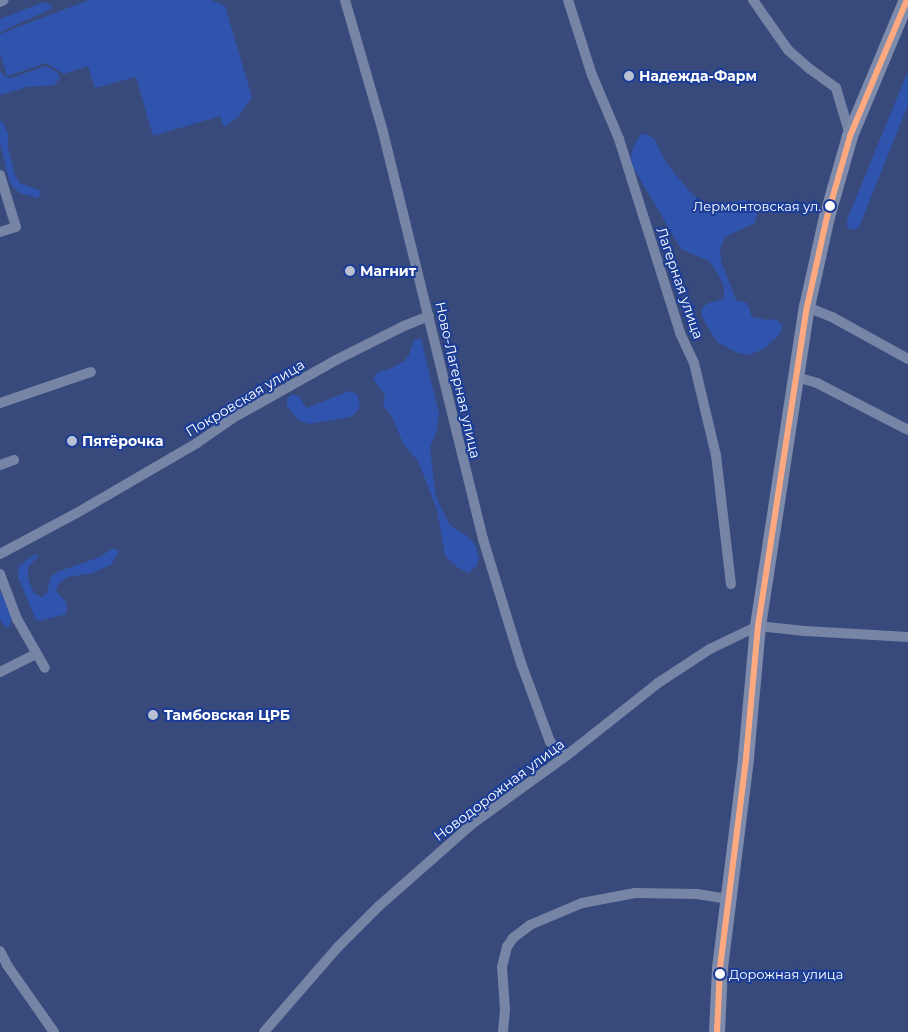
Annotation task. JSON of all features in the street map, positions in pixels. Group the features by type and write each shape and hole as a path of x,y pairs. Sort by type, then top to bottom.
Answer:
{"main road":[{"path":"717,1032 720,968 727,899 746,758 758,626 807,307 827,217 850,136 907,0"},
{"path":"889,45 908,31"}],"street":[{"path":"0,2 4,0"},
{"name":"Ново-Лагерная улица","path":"345,0 383,132 476,515 501,601 550,742 566,756"},
{"name":"Лагерная улица","path":"568,0 592,75 618,139 680,332 694,363 716,455 731,584"},
{"path":"753,0 788,50 810,70 836,88 850,136"},
{"path":"0,175 16,227 0,232"},
{"path":"807,307 832,317 908,358"},
{"name":"Покровская улица","path":"0,554 76,514 196,443 233,418 327,365 404,326 429,316"},
{"path":"0,403 91,372"},
{"path":"796,377 816,384 908,430"},
{"path":"0,465 14,460"},
{"path":"0,574 17,619 45,668"},
{"path":"758,626 805,631 908,636"},
{"name":"Новодорожная улица","path":"264,1032 337,948 379,906 472,824 566,756 658,683 720,644 758,626"},
{"path":"0,672 36,654"},
{"path":"503,1032 504,960 513,938 530,925 582,903 635,893 697,894 727,899"},
{"path":"0,951 7,966 54,1032"}],"shaded area":[{"path":"89,0 211,0 225,6 252,97 239,116 224,127 220,116 153,136 136,77 95,88 88,66 64,74 46,63 7,76 0,53 0,34"},
{"path":"44,2 52,6 51,9 0,32 0,19"},
{"path":"46,66 57,72 60,79 54,85 27,87 0,95 0,71 4,76 11,78"},
{"path":"908,71 908,105 859,227 855,230 850,229 847,227 847,220"},
{"path":"0,121 3,122 8,134 8,147 15,175 20,183 41,191 38,198 20,193 10,184 0,142"},
{"path":"641,134 654,139 667,164 702,203 716,205 744,200 753,203 757,213 755,223 725,237 720,250 722,264 736,300 747,303 752,317 768,320 775,319 783,325 780,334 764,349 748,355 738,353 717,342 705,322 701,313 703,307 722,299 724,287 709,261 681,249 630,162 633,147"},
{"path":"421,338 439,414 437,430 430,448 436,497 450,525 467,536 475,544 479,558 477,566 468,573 457,567 445,556 437,509 418,461 404,445 391,415 383,406 385,395 373,379 378,372 390,369 404,361 409,355 414,340"},
{"path":"350,391 357,394 360,405 357,412 350,417 310,424 299,421 287,406 287,398 293,394 300,397 306,408"},
{"path":"113,548 119,551 111,565 92,573 68,577 58,584 56,591 67,603 66,614 39,621 36,620 18,577 19,566 35,554 38,557 28,567 28,579 34,593 41,597 47,593 51,577 57,572 100,557"},
{"path":"0,591 13,616 9,627 5,627 0,620"}],"transit line":[{"path":"717,1032 720,968 746,758 758,626 807,307 827,217 850,136 907,0"}],"place":[{"name":"Надежда-Фарм","path":"629,76"},
{"name":"Лермонтовская ул.","path":"830,206"},
{"name":"Магнит","path":"350,271"},
{"name":"Пятёрочка","path":"72,441"},
{"name":"Тамбовская ЦРБ","path":"153,715"},
{"name":"Дорожная улица","path":"720,974"}]}
